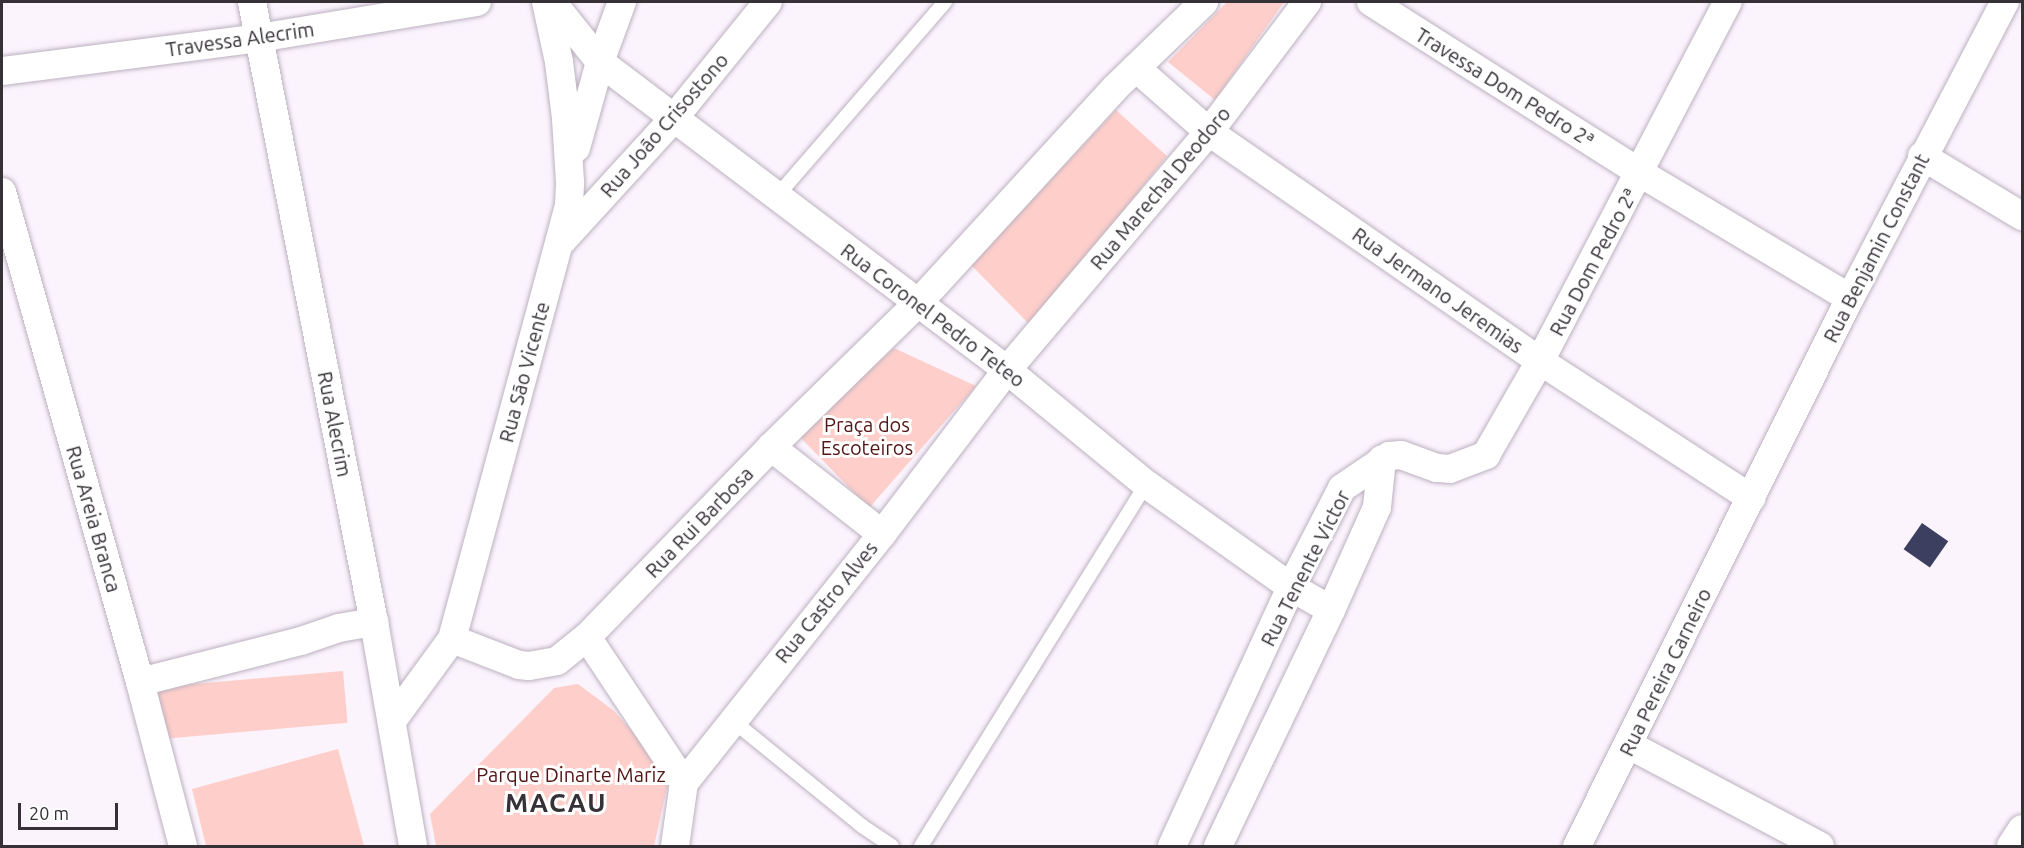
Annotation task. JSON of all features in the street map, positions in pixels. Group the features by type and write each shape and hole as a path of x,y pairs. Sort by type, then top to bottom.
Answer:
{"street":[{"name":"Rua Alecrim","path":"252,2 374,622 413,846"},
{"name":"Travessa Alecrim","path":"2,71 259,38 477,2"},
{"name":"Rua São Vicente","path":"392,721 452,639 569,204 570,169 559,62 546,2"},
{"name":"Rua Coronel Pedro Teteo","path":"552,2 600,62 1007,370 1146,484 1291,587 1331,609"},
{"path":"570,169 600,62 622,2"},
{"name":"Rua João Crisostono","path":"558,246 674,118 768,2"},
{"path":"918,303 1136,68 1204,2"},
{"name":"Rua Marechal Deodoro","path":"1007,370 1209,132 1307,2"},
{"name":"Travessa Dom Pedro 2ª","path":"1371,2 1640,172 1850,298"},
{"name":"Rua Dom Pedro 2ª","path":"1382,459 1401,455 1437,468 1450,469 1486,455 1540,361 1728,2"},
{"name":"Rua Benjamin Constant","path":"1751,498 1922,156 2006,2"},
{"name":"Rua Jermano Jeremias","path":"1136,68 1209,132 1540,361 1751,498"},
{"path":"1922,156 2022,216"},
{"name":"Rua Areia Branca","path":"2,192 140,682 183,846"},
{"name":"Rua Rui Barbosa","path":"452,639 519,665 529,666 557,661 587,637 771,447 918,303"},
{"name":"Rua Castro Alves","path":"675,846 684,783 882,534 1007,370"},
{"path":"771,447 882,534"},
{"name":"Rua Tenente Victor","path":"1178,835 1291,587 1342,488 1382,459"},
{"name":"Rua Tenente Victor","path":"1219,844 1377,507 1382,459"},
{"name":"Rua Pereira Carneiro","path":"1577,846 1751,498"},
{"path":"140,682 301,641 339,628 374,622"},
{"path":"587,637 684,783"},
{"path":"1629,745 1820,846"},
{"path":"2011,846 2022,829"},
{"path":"1178,835 1219,844"}],"lane":[{"path":"777,196 945,2"},
{"path":"921,846 1146,484"},
{"path":"732,720 862,826 892,846"}],"green space":[{"path":"1227,2 1284,2 1215,100 1168,62"},
{"path":"1116,110 1167,156 1031,326 971,265"},
{"name":"Praça dos Escoteiros","path":"894,348 976,386 869,508 797,434"},
{"path":"343,671 348,723 162,739 158,687"},
{"name":"Parque Dinarte Mariz","path":"578,684 613,710 670,774 654,846 436,846 430,814 554,688"},
{"path":"338,749 364,846 206,846 192,789"}],"building":[{"path":"1922,523 1948,541 1930,568 1904,549"}],"district":[{"name":"MACAU","path":"556,803"}]}
